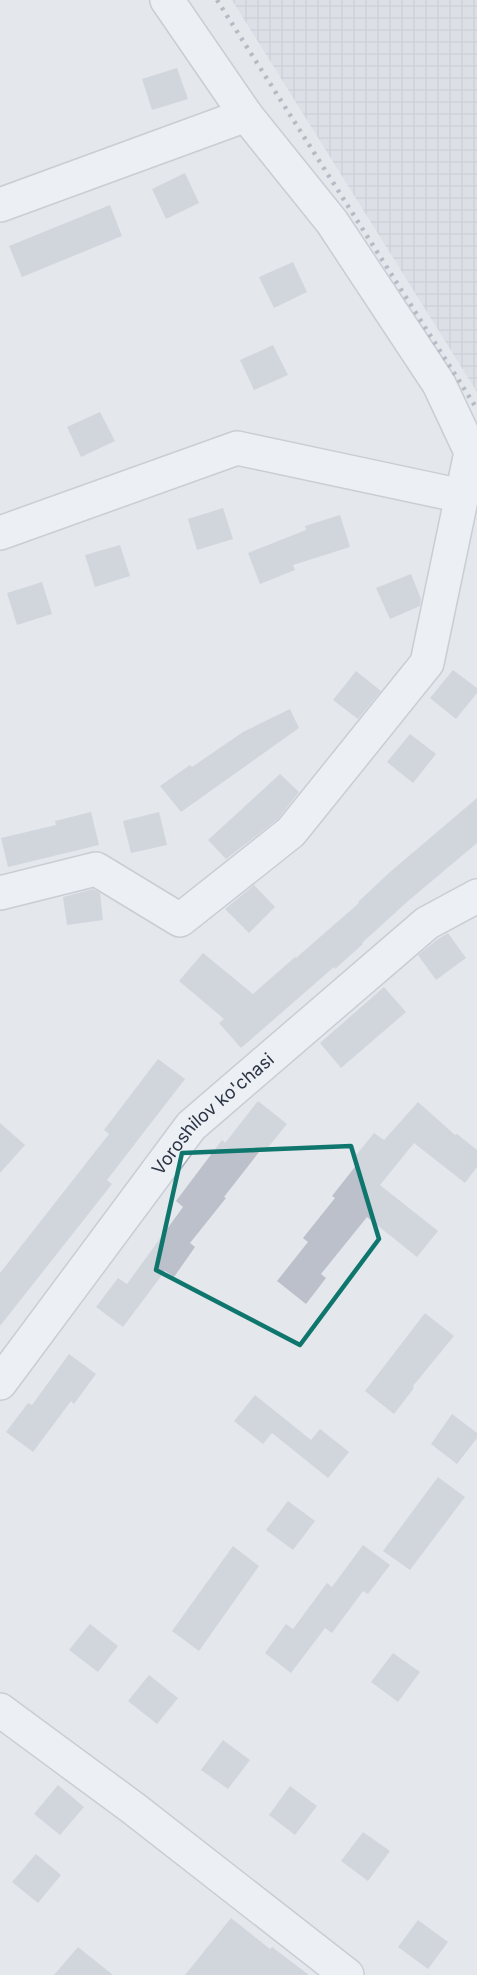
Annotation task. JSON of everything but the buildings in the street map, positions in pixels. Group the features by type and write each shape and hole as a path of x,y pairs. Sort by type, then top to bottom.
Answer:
{"street":[{"path":"0,892 96,869 180,920 291,832 427,663 471,452 439,384 332,222 246,115 167,0"},
{"path":"0,206 246,115"},
{"path":"0,533 237,448 462,496"},
{"name":"Voroshilov ko'chasi","path":"0,1383 191,1126 427,923 477,896"},
{"path":"0,1710 133,1808 347,1975"}],"highlighted area":[{"path":"351,1146 379,1239 300,1345 156,1270 182,1153"}],"shaded area":[{"path":"232,0 477,0 477,392"}],"railway":[{"path":"217,0 477,409"}]}
